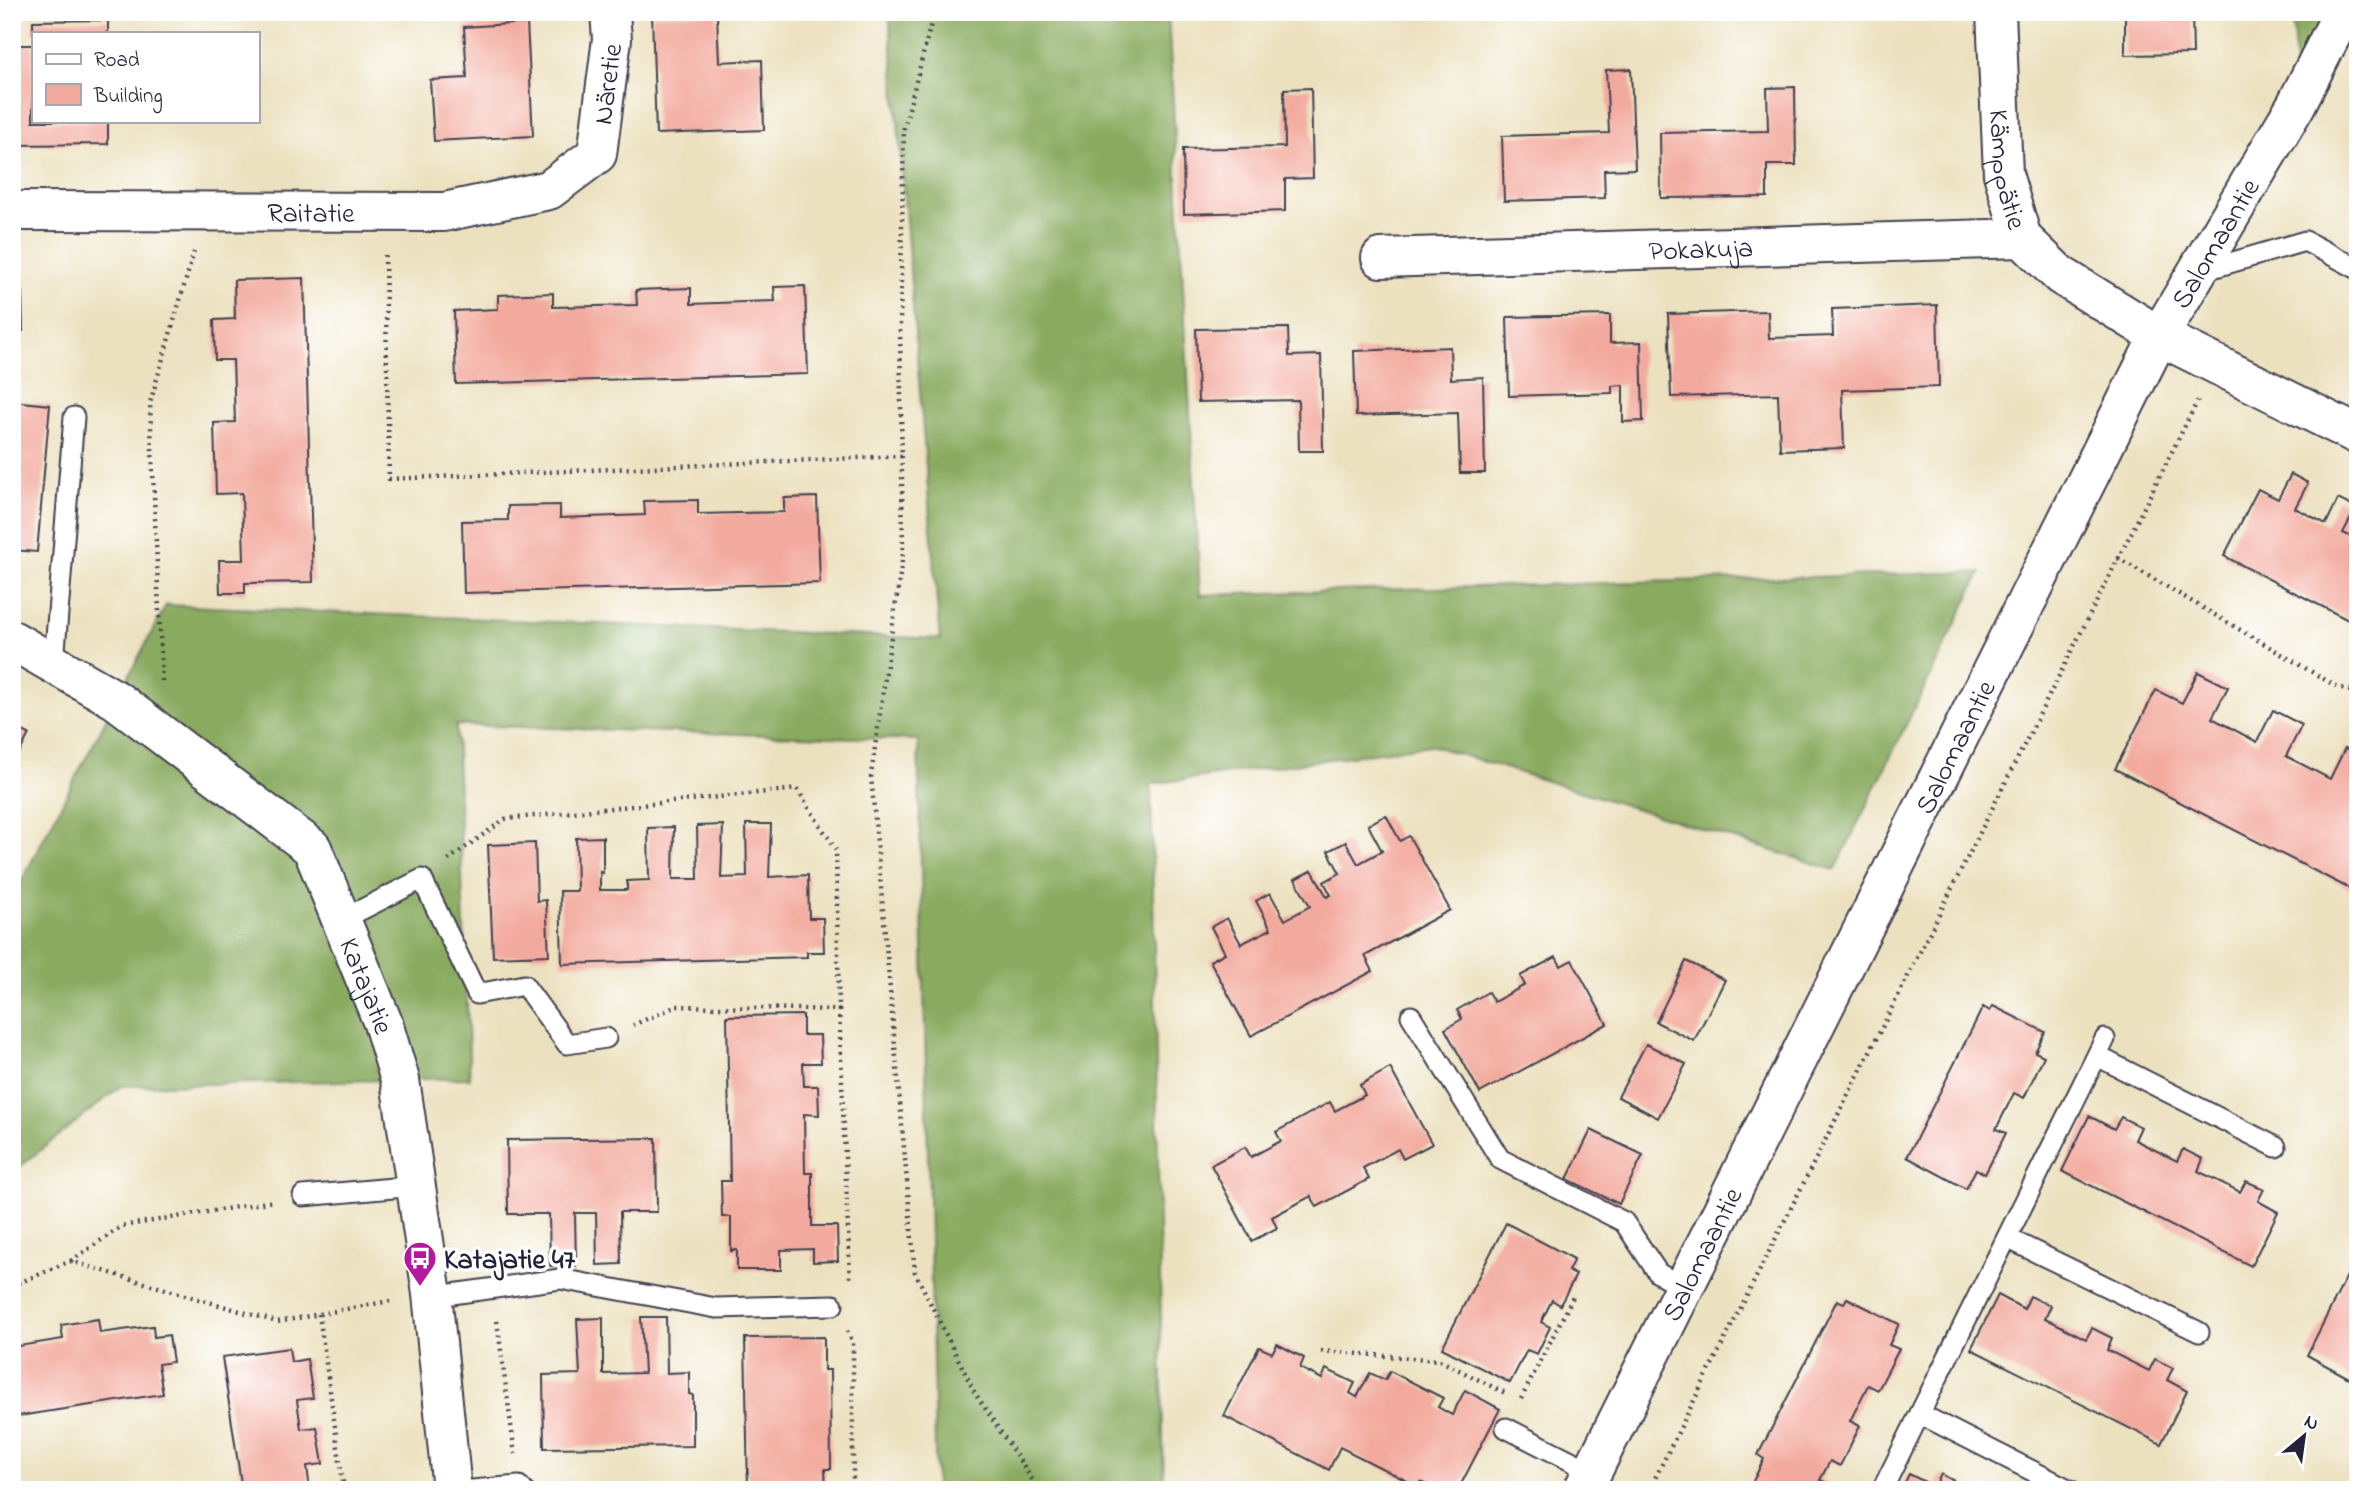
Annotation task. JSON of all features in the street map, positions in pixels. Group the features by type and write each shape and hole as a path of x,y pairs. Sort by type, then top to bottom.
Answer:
{"street":[{"name":"Näretie","path":"597,155 612,39 610,12"},
{"name":"Kämppätie","path":"1996,12 2003,174 2021,238 2060,275 2159,336 2358,435"},
{"name":"Salomaantie","path":"1588,1481 2159,336 2296,105 2343,12"},
{"name":"Raitatie","path":"12,211 444,212 549,190 597,155"},
{"name":"Pokakuja","path":"1381,258 2021,238"},
{"name":"Katajatie","path":"12,640 116,700 312,848 383,1023 400,1080 432,1294 452,1490"}],"lane":[{"path":"2195,273 2305,241 2358,269"},
{"path":"54,662 74,417"},
{"path":"341,920 422,879 477,994 524,985 567,1044 606,1038"},
{"path":"1410,1016 1500,1159 1624,1222 1658,1273 1685,1288"},
{"path":"1882,1490 2101,1048 2276,1147"},
{"path":"303,1196 416,1186"},
{"path":"2007,1238 2199,1332"},
{"path":"432,1294 560,1279 716,1308 833,1305"},
{"path":"1920,1414 2070,1490"},
{"path":"1506,1428 1588,1481"},
{"path":"472,1490 521,1488"}],"path":[{"path":"934,12 904,128 900,326 903,554 871,775 915,1272 975,1393 1039,1490"},
{"path":"162,687 149,404 205,212"},
{"path":"384,212 389,479 902,456"},
{"path":"1649,1490 2215,365"},
{"path":"2118,558 2334,685 2358,694"},
{"path":"422,879 505,819 797,789 836,850 839,1010 850,1289 833,1305 853,1342 853,1490"},
{"path":"606,1038 677,1006 839,1010"},
{"path":"12,1286 71,1261 122,1227 303,1196"},
{"path":"71,1261 276,1322 432,1294"},
{"path":"492,1289 521,1488"},
{"path":"1506,1428 1574,1295"},
{"path":"319,1314 344,1490"},
{"path":"1321,1350 1439,1360 1520,1401"}],"green space":[{"path":"889,12 1168,12 1200,595 1981,572 1835,870 1430,745 1151,784 1164,1490 936,1490 918,740 456,725 470,1078 121,1086 12,1173 12,899 166,605 940,639"},
{"path":"2293,12 2343,12 2296,105"}],"building":[{"path":"2125,12 2192,12 2193,54 2125,55"},
{"path":"717,13 719,62 762,60 764,130 656,134 652,15"},
{"path":"108,20 108,32 33,32 33,21"},
{"path":"527,23 533,136 434,141 430,80 467,78 464,27"},
{"path":"13,45 32,45 32,122 108,122 108,144 12,145"},
{"path":"1631,69 1635,169 1604,170 1605,198 1504,201 1502,136 1609,133 1606,70"},
{"path":"1795,87 1796,165 1767,165 1767,197 1661,198 1660,133 1768,131 1767,88"},
{"path":"1311,88 1313,178 1285,179 1285,211 1184,214 1183,149 1285,147 1284,89"},
{"path":"304,278 313,582 245,583 245,593 220,593 219,560 244,560 242,493 216,494 214,423 235,422 233,360 215,360 214,320 235,319 234,280"},
{"path":"805,286 808,374 456,384 454,311 498,309 498,295 553,293 553,307 637,305 636,290 691,288 691,304 775,301 774,287"},
{"path":"12,291 22,291 23,331 12,332"},
{"path":"1937,305 1939,387 1842,390 1844,448 1780,450 1778,394 1671,397 1668,314 1768,311 1769,338 1833,336 1832,309"},
{"path":"1610,315 1610,343 1641,342 1643,421 1623,422 1623,385 1612,386 1612,393 1509,396 1507,317"},
{"path":"1288,328 1289,356 1321,355 1323,451 1299,451 1298,400 1198,402 1196,329"},
{"path":"1450,347 1451,379 1483,377 1485,473 1460,473 1458,413 1356,416 1354,351"},
{"path":"12,401 50,405 37,552 12,550"},
{"path":"2291,474 2308,483 2295,508 2326,524 2338,499 2356,508 2343,533 2358,540 2358,625 2224,556 2258,489 2278,499"},
{"path":"817,497 820,583 464,593 462,521 508,520 508,506 560,505 560,518 645,515 644,501 698,500 698,514 784,512 784,498"},
{"path":"2198,672 2228,687 2212,718 2257,742 2273,710 2302,725 2286,756 2330,779 2345,748 2358,755 2358,893 2115,769 2156,690 2182,703"},
{"path":"12,726 29,734 12,767"},
{"path":"1386,815 1400,841 1409,836 1450,910 1365,956 1373,971 1251,1036 1210,961 1225,953 1211,927 1227,918 1241,944 1271,929 1256,901 1270,893 1285,920 1310,906 1295,879 1312,870 1327,897 1331,895 1324,882 1340,873 1328,851 1346,842 1358,864 1382,851 1368,825"},
{"path":"746,824 771,824 769,877 808,875 809,918 823,918 824,952 807,952 807,957 562,964 560,891 577,891 576,838 603,837 600,890 627,890 627,881 649,880 648,828 674,827 673,879 698,879 697,826 723,825 721,878 747,877"},
{"path":"535,843 537,901 546,900 549,955 493,957 488,845"},
{"path":"1556,957 1561,966 1572,960 1607,1024 1480,1093 1445,1029 1462,1019 1457,1010 1488,992 1494,1002 1525,985 1520,976"},
{"path":"1686,961 1725,980 1694,1041 1656,1022"},
{"path":"1993,1006 2045,1032 2035,1052 2044,1056 2024,1098 2014,1093 1996,1129 2006,1133 1985,1174 1976,1169 1966,1189 1907,1157 1983,1007 1990,1011"},
{"path":"803,1015 803,1035 820,1035 821,1063 803,1063 804,1086 818,1086 819,1115 804,1114 805,1173 812,1173 812,1226 837,1226 838,1261 813,1262 813,1249 781,1250 781,1270 737,1270 737,1250 731,1251 731,1217 722,1217 721,1181 730,1181 727,1016"},
{"path":"1646,1044 1686,1064 1658,1118 1618,1097"},
{"path":"1390,1068 1432,1144 1403,1159 1398,1149 1363,1168 1369,1179 1317,1207 1311,1196 1272,1217 1277,1228 1252,1241 1211,1165 1245,1147 1251,1157 1281,1141 1276,1132 1330,1102 1335,1111 1365,1095 1360,1085"},
{"path":"2089,1116 2114,1129 2121,1117 2141,1127 2135,1140 2177,1161 2183,1149 2203,1159 2198,1171 2240,1192 2246,1181 2264,1189 2258,1201 2278,1212 2251,1266 2062,1171"},
{"path":"1591,1130 1643,1155 1619,1204 1567,1179"},
{"path":"656,1138 657,1212 620,1212 621,1264 597,1265 596,1213 575,1213 576,1266 550,1266 549,1214 508,1214 507,1140"},
{"path":"1506,1223 1574,1259 1568,1271 1576,1275 1560,1305 1552,1300 1541,1322 1550,1327 1537,1354 1527,1350 1510,1383 1442,1348"},
{"path":"2358,1254 2358,1383 2307,1355"},
{"path":"1998,1295 2024,1309 2030,1296 2051,1306 2045,1318 2086,1339 2092,1328 2112,1338 2107,1350 2149,1371 2155,1359 2173,1368 2167,1380 2187,1391 2161,1444 1971,1349"},
{"path":"1847,1298 1899,1324 1889,1345 1899,1349 1878,1390 1868,1385 1850,1421 1860,1426 1840,1466 1830,1461 1820,1480 1832,1485 1830,1490 1765,1490 1752,1483 1764,1459 1758,1455 1837,1300 1844,1303"},
{"path":"641,1317 666,1317 667,1373 689,1372 689,1394 693,1395 693,1446 544,1448 543,1375 580,1374 577,1319 603,1318 603,1374 644,1373"},
{"path":"98,1319 100,1333 153,1326 154,1337 169,1335 173,1362 158,1364 163,1394 12,1417 12,1347 63,1339 61,1325"},
{"path":"824,1337 824,1370 830,1370 831,1469 825,1469 826,1490 748,1490 745,1338"},
{"path":"1277,1344 1304,1358 1300,1368 1322,1379 1326,1369 1355,1383 1350,1393 1357,1397 1370,1373 1385,1380 1390,1371 1443,1398 1438,1407 1452,1415 1465,1390 1500,1409 1458,1490 1437,1490 1421,1482 1419,1487 1340,1447 1329,1470 1224,1416 1259,1347 1272,1353"},
{"path":"289,1348 291,1362 307,1359 313,1398 297,1400 301,1429 317,1427 323,1464 307,1466 310,1490 242,1490 222,1357"},
{"path":"1909,1474 1935,1487 1941,1474 1962,1485 1959,1490 1901,1490"}],"place":[{"name":"Katajatie 47","path":"420,1288"}]}
